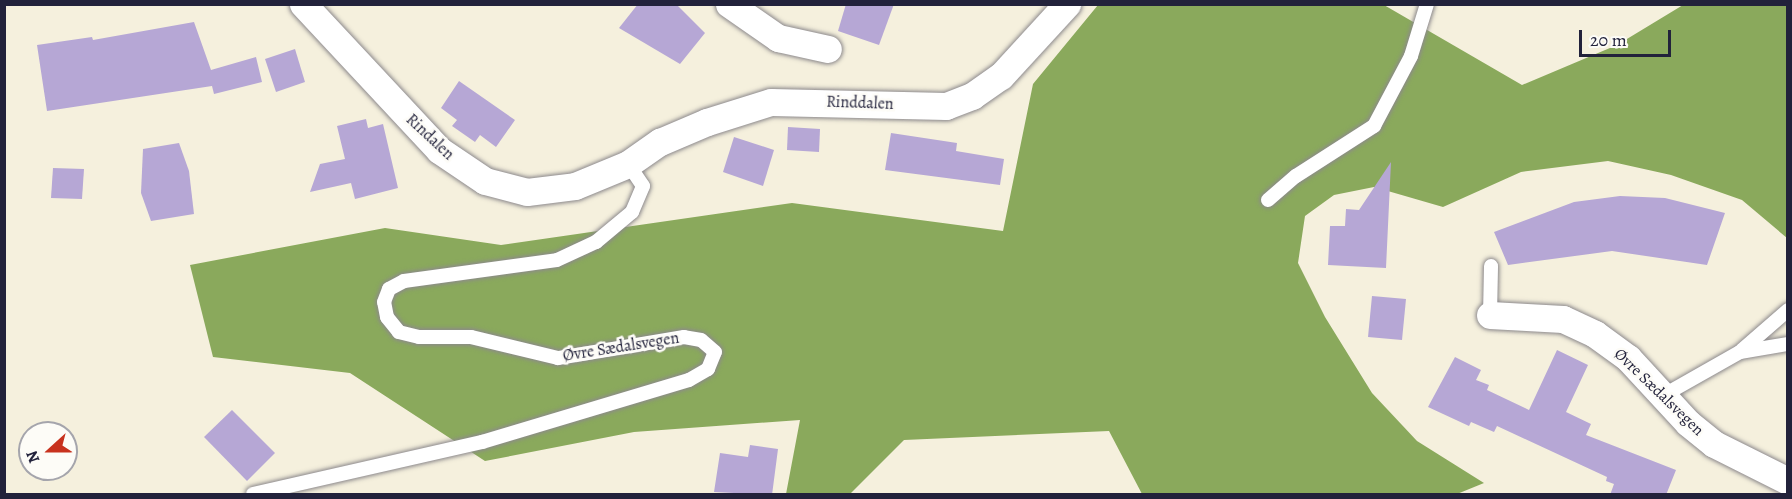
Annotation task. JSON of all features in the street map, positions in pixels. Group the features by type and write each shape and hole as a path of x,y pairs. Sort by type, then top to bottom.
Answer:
{"street":[{"name":"Rindalen","path":"303,4 439,150 485,181 526,192 566,187 628,164"},
{"path":"729,4 778,38 828,49"},
{"name":"Rinddalen","path":"628,164 660,142 707,122 771,102 946,106 972,96 1001,76 1067,4"},
{"name":"Øvre Sædalsvegen","path":"1490,315 1532,314 1574,324 1628,358 1688,423 1714,444 1788,481"}],"lane":[{"path":"1268,200 1296,176 1374,126 1411,56 1427,4"},
{"name":"Øvre Sædalsvegen","path":"253,495 482,442 689,380 708,369 715,352 701,340 684,337 558,358 471,338 419,337 399,332 387,317 384,302 389,289 404,281 557,260 596,242 632,212 643,186 628,164"},
{"path":"1490,315 1491,266"},
{"path":"1664,395 1740,352 1788,310"},
{"path":"1740,352 1788,344"}],"green space":[{"path":"1098,5 1384,5 1522,85 1617,45 1683,5 1787,5 1787,238 1742,200 1671,175 1608,161 1521,172 1443,207 1374,187 1334,195 1305,216 1298,263 1325,317 1372,393 1417,441 1484,483 1457,494 1142,494 1109,431 904,440 850,494 786,494 800,420 634,432 485,461 350,373 213,357 190,265 385,228 501,245 792,203 1003,231 1033,84"}],"building":[{"path":"638,4 676,4 705,33 680,64 619,28"},
{"path":"846,4 894,4 879,45 838,31"},
{"path":"194,22 211,70 256,57 262,82 214,94 212,86 47,111 37,45 92,37 93,40"},
{"path":"295,49 305,82 276,92 265,59"},
{"path":"459,81 515,120 496,147 480,135 475,142 452,126 457,120 441,108"},
{"path":"366,119 368,128 383,124 398,188 355,199 351,183 310,192 320,164 345,159 337,126"},
{"path":"788,127 820,129 819,152 787,150"},
{"path":"891,133 957,143 956,151 1004,159 1000,185 885,170"},
{"path":"734,137 774,150 763,186 723,172"},
{"path":"179,143 189,171 194,214 151,221 141,193 143,149"},
{"path":"1391,162 1386,268 1328,265 1330,226 1345,226 1346,209 1359,210"},
{"path":"53,168 84,169 82,199 51,198"},
{"path":"1620,196 1665,198 1725,213 1707,265 1612,251 1508,265 1494,232 1574,202"},
{"path":"1372,296 1406,299 1402,340 1368,337"},
{"path":"1557,350 1588,365 1566,412 1591,424 1586,435 1676,470 1666,495 1610,495 1614,484 1606,481 1607,477 1497,426 1494,432 1471,422 1469,426 1428,407 1455,357 1481,370 1476,380 1489,385 1487,390 1529,410"},
{"path":"232,410 275,453 247,481 204,437"},
{"path":"750,445 778,449 772,495 714,492 720,453 748,457"}]}
